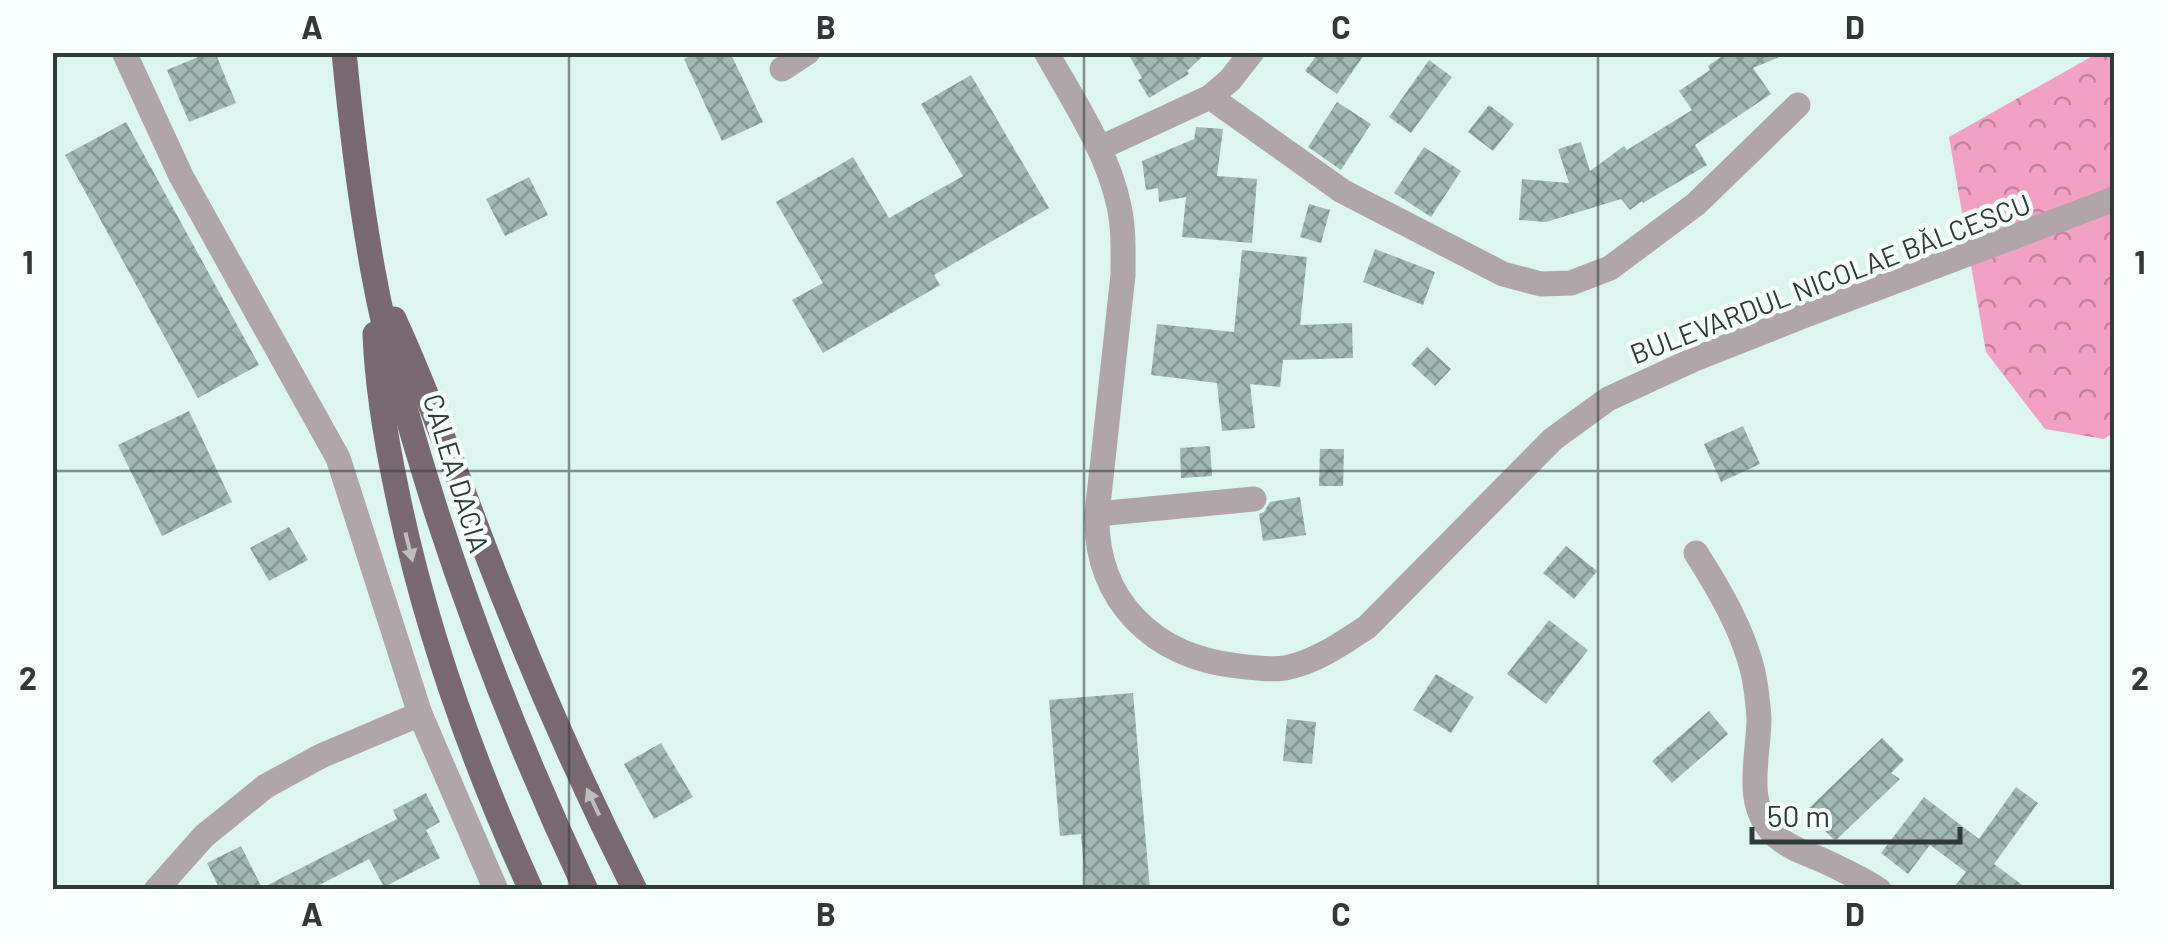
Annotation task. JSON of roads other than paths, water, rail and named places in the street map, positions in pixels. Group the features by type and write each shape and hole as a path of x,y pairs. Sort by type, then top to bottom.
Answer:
{"main road":[{"name":"CALEA DACIA","path":"344,52 374,274 412,436 457,576 530,768 586,890"},
{"path":"374,274 380,398 420,593 476,756 531,890"},
{"path":"374,274 419,375 512,618 635,890"}],"street":[{"path":"124,52 181,176 338,458 420,714 496,890"},
{"path":"782,69 808,52"},
{"name":"BULEVARDUL NICOLAE BĂLCESCU","path":"1046,52 1100,148 1112,177 1124,236 1097,514 1096,540 1102,566 1126,611 1146,630 1197,659 1224,665 1284,668 1334,650 1366,626 1553,438 1608,399 1732,344 2114,199"},
{"path":"1100,148 1210,97 1230,80 1252,52"},
{"path":"1210,97 1342,191 1503,274 1541,284 1571,283 1610,268 1696,204 1798,105"},
{"path":"1097,514 1254,499"},
{"path":"1696,553 1742,639 1753,672 1759,718 1754,793 1761,816 1776,837 1787,844 1858,876 1879,890"},
{"path":"156,890 204,836 266,786 321,756 420,714"}]}
